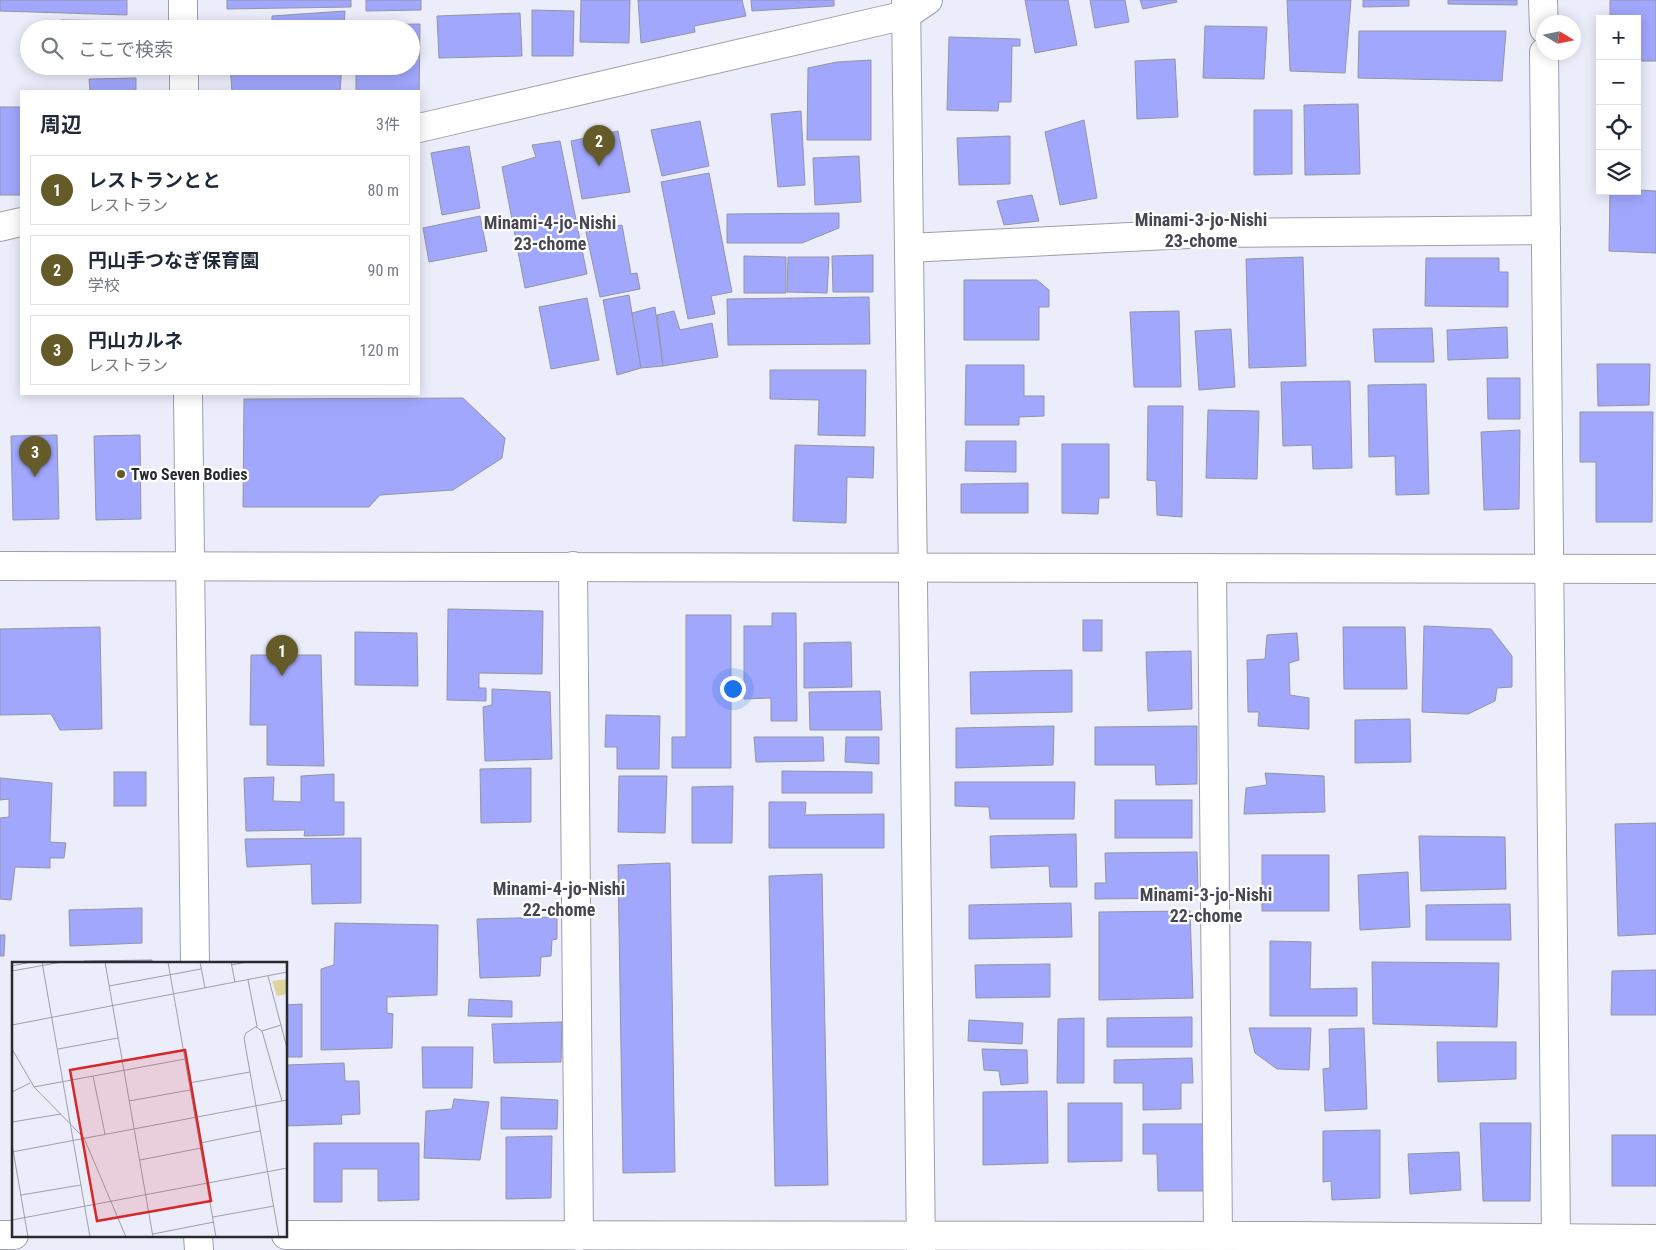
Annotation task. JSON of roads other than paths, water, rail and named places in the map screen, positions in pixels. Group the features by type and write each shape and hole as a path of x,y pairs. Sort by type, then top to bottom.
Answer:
{"street":[{"path":"183,0 184,20"},
{"path":"420,128 906,8 928,0"},
{"path":"1543,0 1544,15"},
{"path":"906,8 921,1243"},
{"path":"1544,60 1556,1238"},
{"path":"184,75 184,90"},
{"path":"0,226 20,222"},
{"path":"908,248 1209,233 1546,230"},
{"path":"188,395 195,962"},
{"path":"0,566 1656,569"},
{"path":"573,566 579,1236"},
{"path":"1212,568 1218,1236"},
{"path":"288,1235 579,1236 642,1243 921,1243 1218,1236 1295,1243 1556,1238 1656,1239"}],"place":[{"name":"円山手つなぎ保育園","path":"599,166"},
{"name":"Two Seven Bodies","path":"121,474"},
{"name":"円山カルネ","path":"35,477"},
{"name":"レストランとと","path":"282,676"}],"district":[{"name":"Minami-3-jo-Nishi 23-chome","path":"1201,229"},
{"name":"Minami-4-jo-Nishi 23-chome","path":"550,232"},
{"name":"Minami-4-jo-Nishi 22-chome","path":"559,898"},
{"name":"Minami-3-jo-Nishi 22-chome","path":"1206,904"}]}
